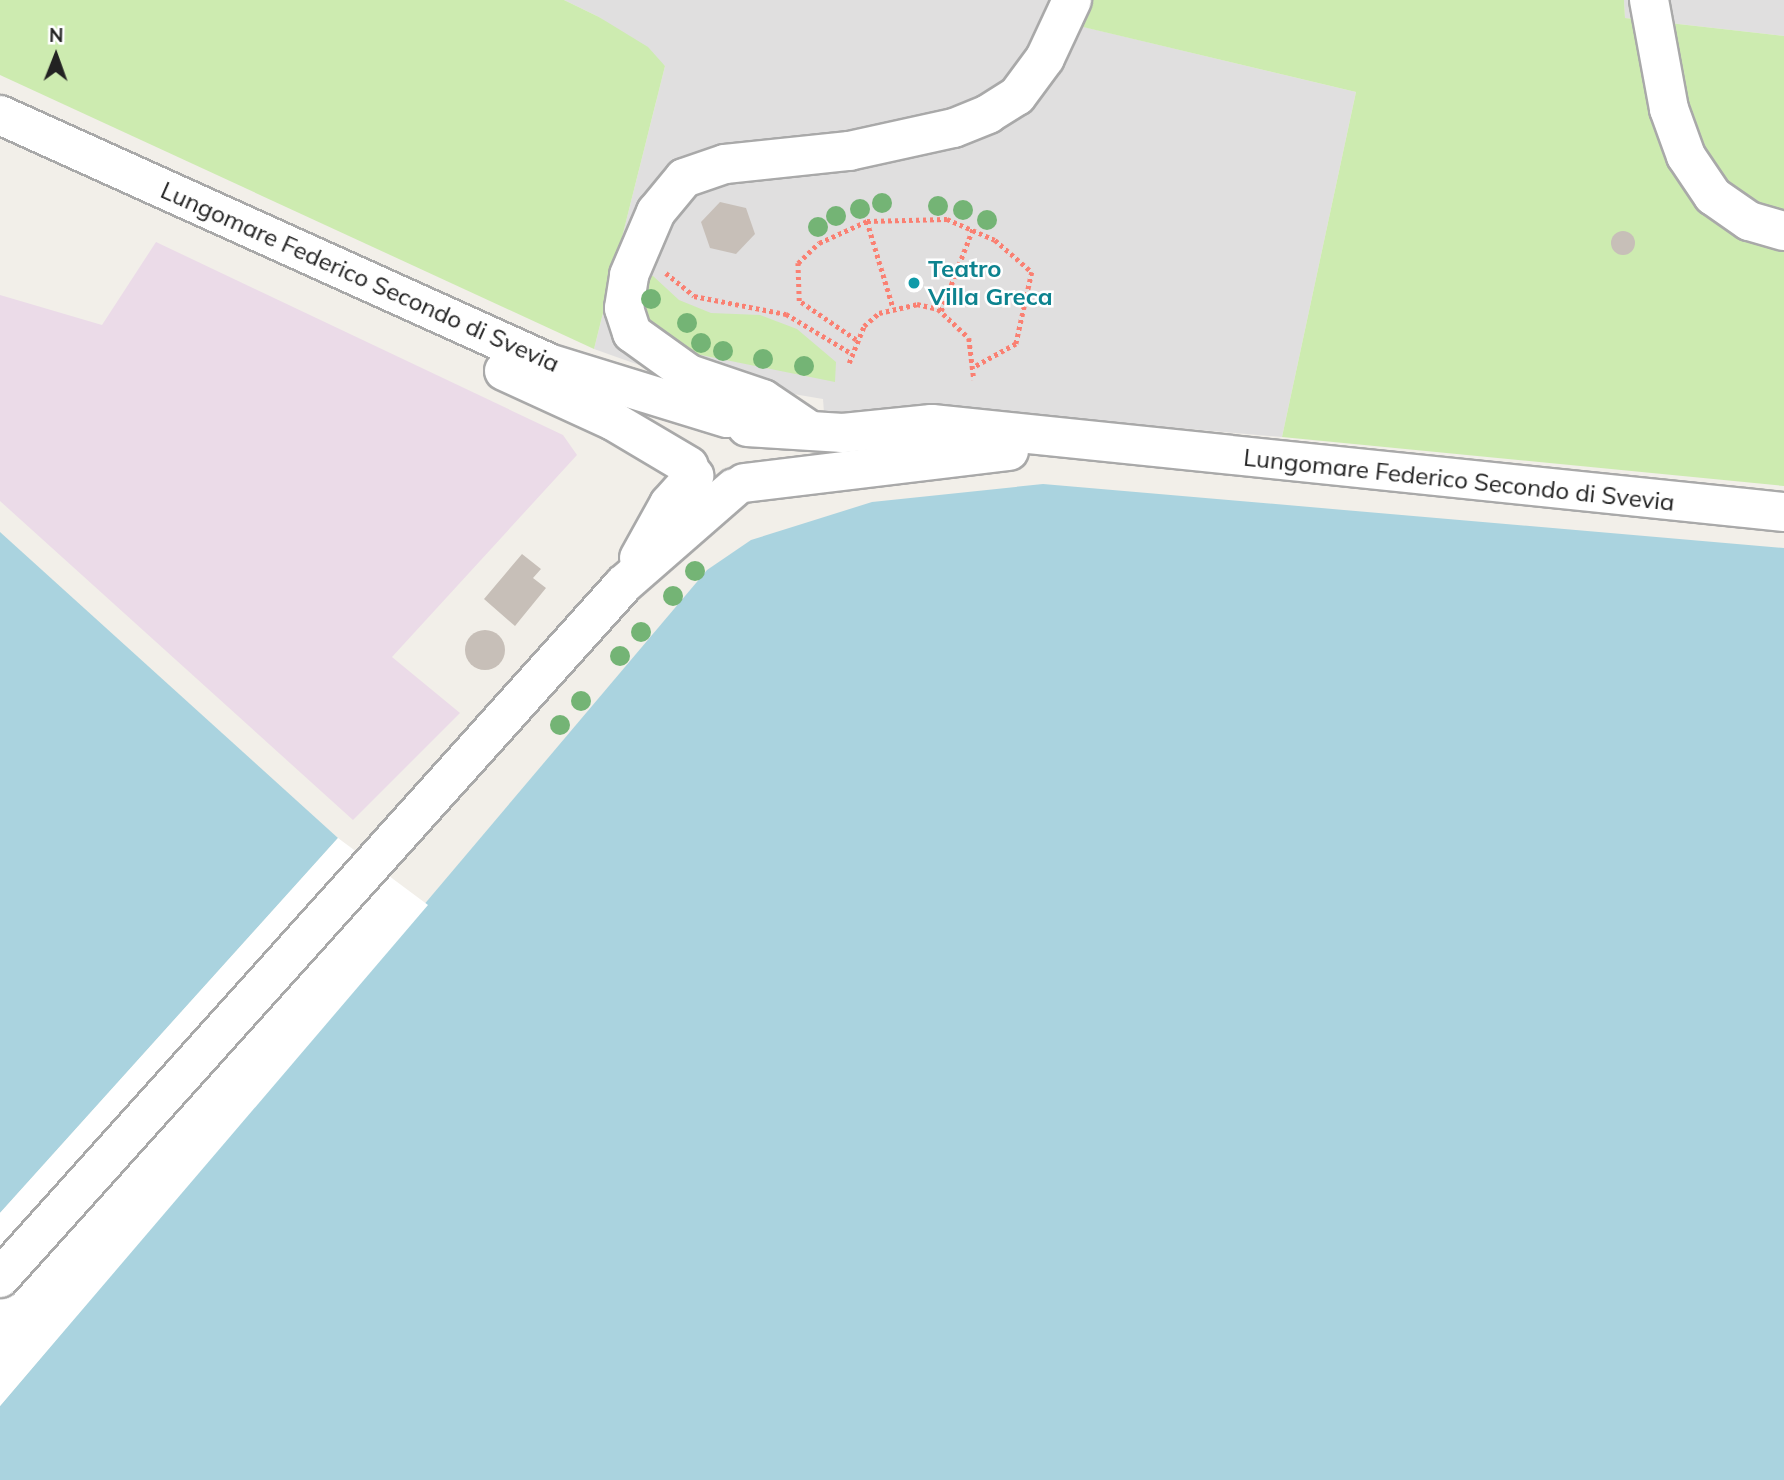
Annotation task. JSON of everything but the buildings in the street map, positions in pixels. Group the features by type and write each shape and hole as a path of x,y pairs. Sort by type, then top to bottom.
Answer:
{"street":[{"path":"811,431 763,399 689,374 632,333 624,308 656,212 684,178 724,164 888,142 988,114 1017,96 1045,58 1072,0"},
{"path":"1649,0 1669,109 1686,156 1713,196 1749,221 1784,231"},
{"name":"Lungomare Federico Secondo di Svevia","path":"0,115 551,364 737,422 811,431 932,424 1134,449 1784,512"},
{"name":"Lungomare Federico Secondo di Svevia","path":"0,137 613,421 692,471"},
{"path":"0,1279 624,584 739,485 759,456 737,422 707,421 691,436 692,471 669,505 624,584"},
{"name":"Lungomare Federico Secondo di Svevia","path":"739,485 985,451 1134,449"},
{"path":"692,471 713,488 739,485"}],"path":[{"path":"856,340 799,301 798,263 819,243 867,221 920,215 972,228 1032,272 1016,344 976,366"},
{"path":"867,221 893,307"},
{"path":"941,311 972,228"},
{"path":"643,246 694,296 786,314 851,353"},
{"path":"849,363 856,340 879,313 893,307 917,303 941,311 969,338 976,366 974,380"}],"shaded area":[{"path":"564,0 1091,0 1084,27 1356,92 1282,437 924,406 824,413 823,399 656,371 594,349 665,66 599,17"},
{"path":"1624,0 1784,0 1784,36 1625,18"},
{"path":"156,242 563,435 577,455 392,657 460,713 353,820 0,501 0,295 102,325"}],"green space":[{"path":"0,0 564,0 599,17 648,47 665,66 594,349 0,75"},
{"path":"1091,0 1624,0 1625,18 1784,36 1784,486 1282,437 1356,92 1083,27"},
{"path":"641,276 653,276 679,300 711,313 760,315 797,329 836,362 835,382 696,354 644,321"}],"water":[{"path":"1043,484 1784,548 1784,1480 0,1480 0,1406 707,570 751,540 872,502"},
{"path":"0,532 338,838 0,1213"}],"pier":[{"path":"338,838 428,905 0,1406 0,1213"}],"place":[{"name":"Teatro Villa Greca","path":"914,283"}]}
